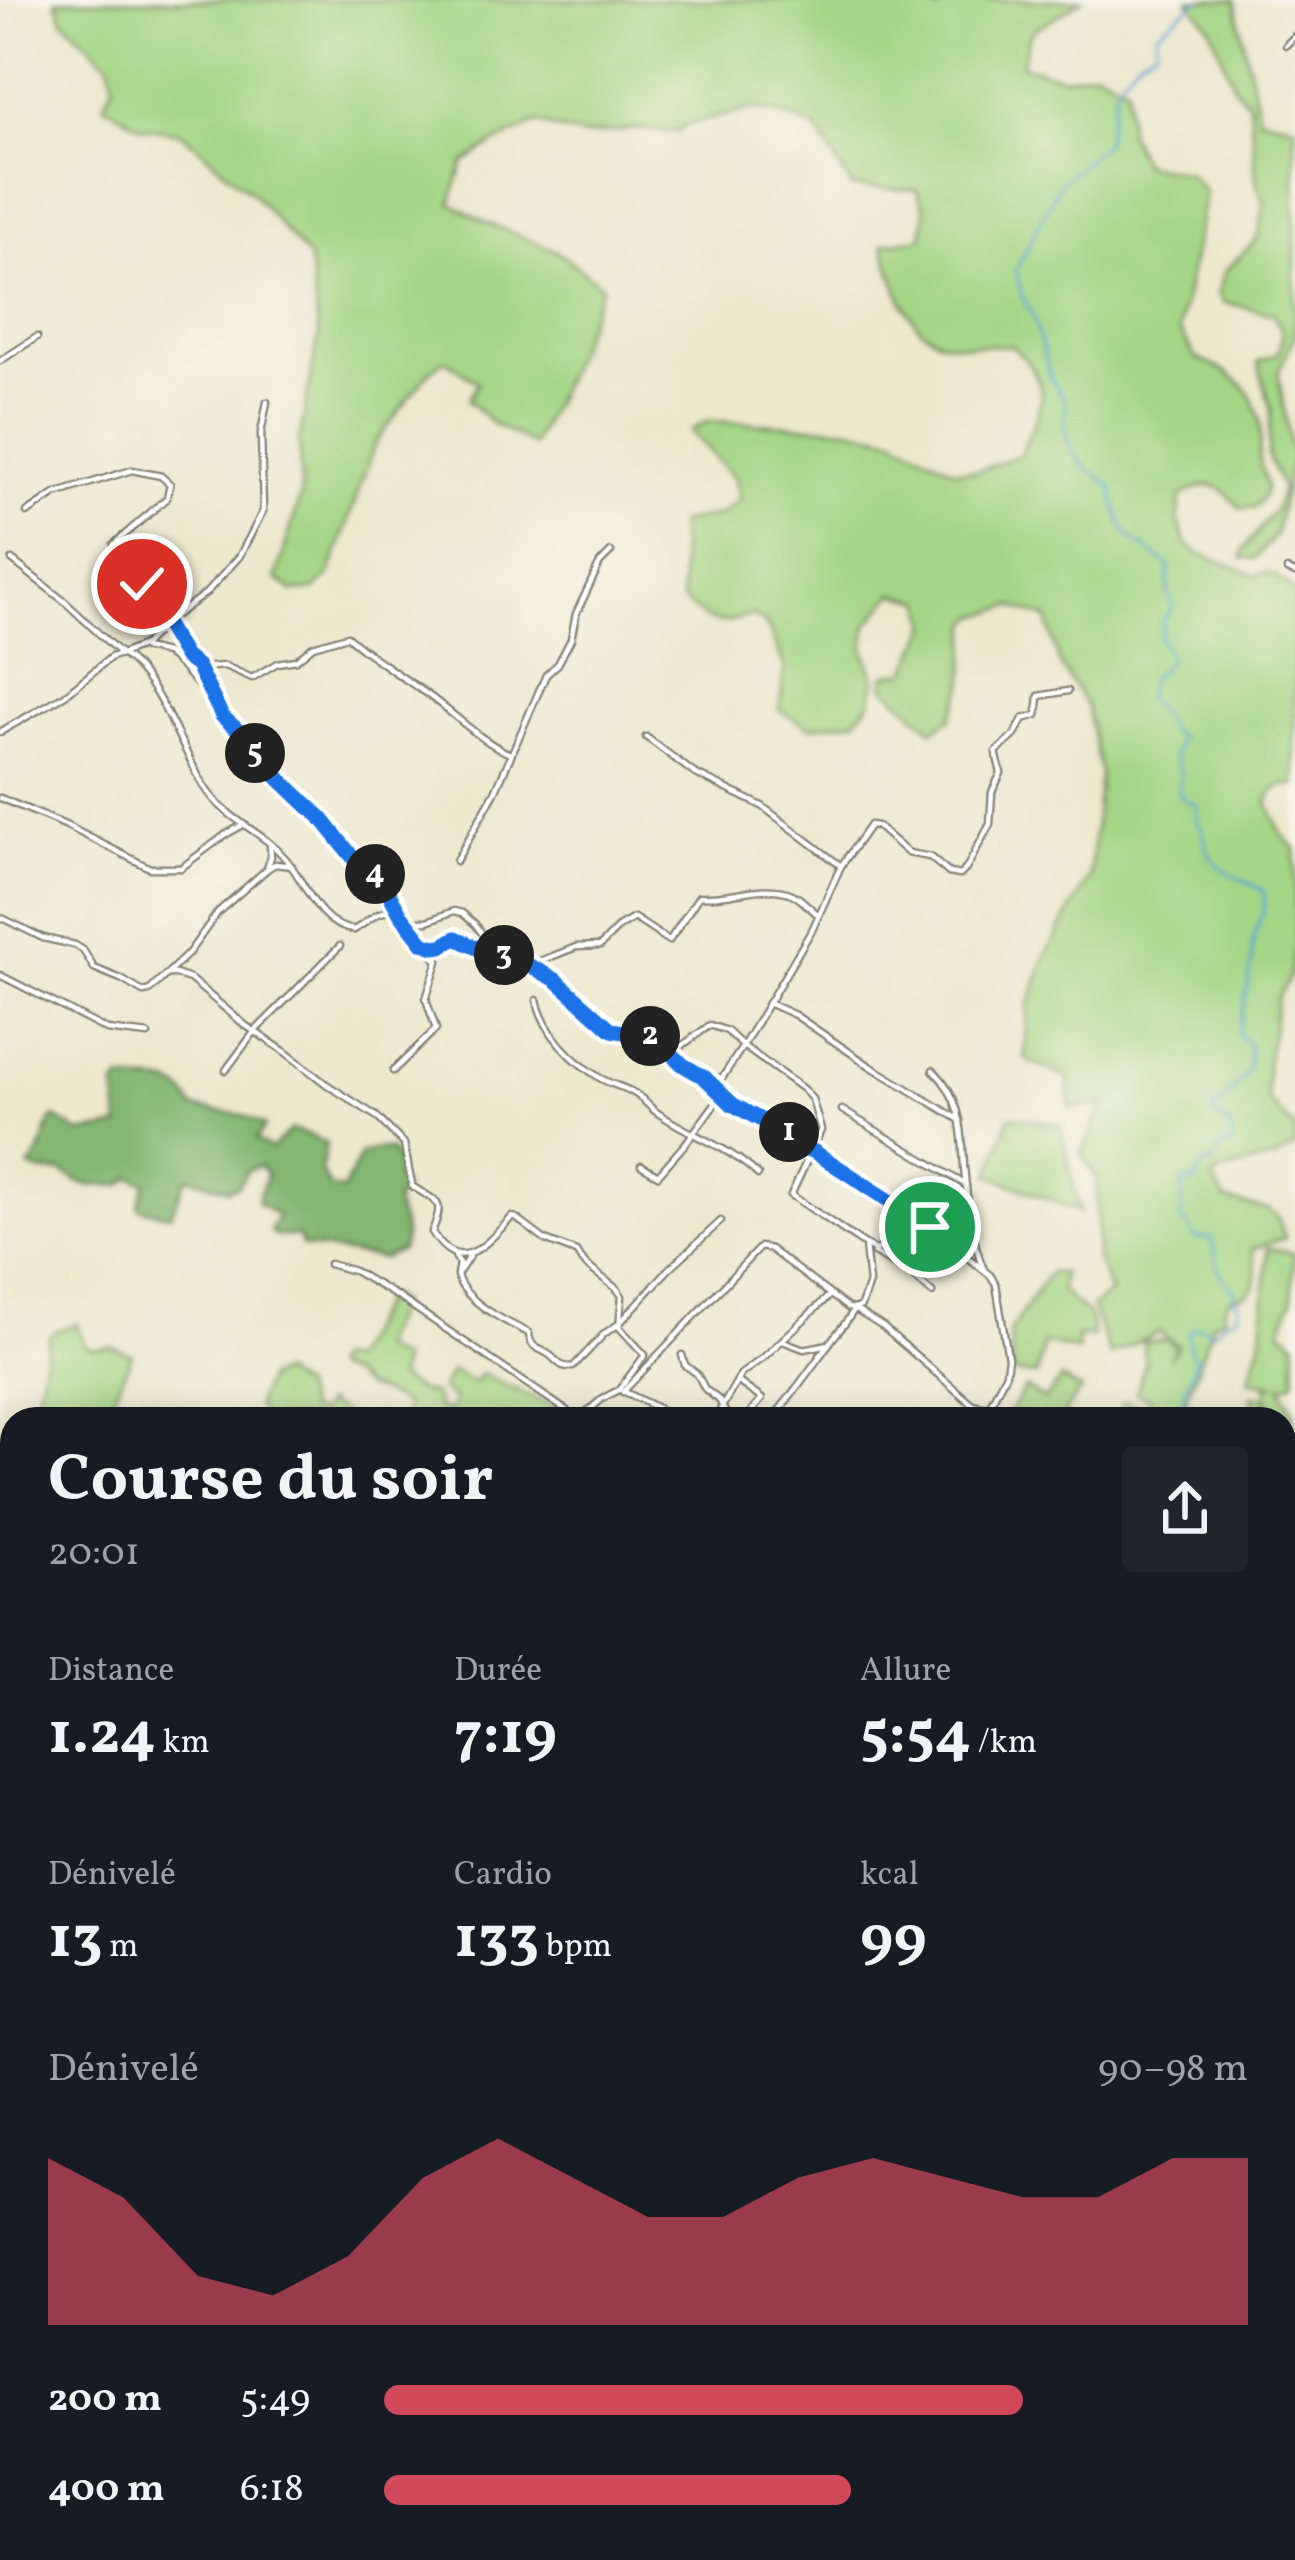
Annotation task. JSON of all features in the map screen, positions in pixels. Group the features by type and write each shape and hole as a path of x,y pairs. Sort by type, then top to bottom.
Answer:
{"street":[{"path":"1286,45 1295,36"},
{"path":"0,361 37,337"},
{"path":"0,732 65,695 111,657 144,645 232,566 263,511 261,433 267,402"},
{"path":"27,513 55,494 127,471 161,476 170,484 167,497 114,544 185,657 198,668 215,705"},
{"path":"456,861 495,792 546,675 571,639 576,614 600,563 611,552"},
{"path":"12,560 131,660 152,688 205,787 242,826 267,841 292,866 315,903 341,928 354,930 384,912 428,921 454,911 475,924 496,952"},
{"path":"1287,570 1295,573"},
{"path":"180,665 225,666 252,678 277,663 296,660 313,646 347,636 490,745 510,754"},
{"path":"136,649 166,653 180,665 262,762 322,819 355,860 380,877 438,961 426,999 436,1029 392,1071"},
{"path":"423,943 442,946 456,938 523,962 556,980 612,1030 654,1037 683,1065 713,1080 722,1078 795,961 842,866 871,825 908,853 930,856 949,873 960,875 988,830 992,791 1001,773 996,752 1015,735 1023,719 1037,716 1039,696 1068,691"},
{"path":"646,737 694,773 762,806 842,866"},
{"path":"0,798 150,868 181,868 242,826"},
{"path":"267,841 271,856 267,869"},
{"path":"0,916 43,938 74,945 94,968 149,992 188,955 218,912 275,864 292,866"},
{"path":"523,962 538,962 576,947 600,946 634,918 669,941 699,896 787,892 819,915"},
{"path":"226,1070 255,1031 340,946"},
{"path":"0,974 106,1030 148,1036"},
{"path":"167,974 190,979 326,1084 365,1108 404,1144 412,1186 440,1207 433,1235 459,1263 460,1285 491,1312 529,1333 529,1342 556,1364 573,1367 721,1221"},
{"path":"537,1000 560,1046 573,1059 745,1162 758,1175"},
{"path":"768,1003 795,1015 960,1120"},
{"path":"670,1050 710,1025 727,1031 812,1099 821,1130 791,1195 874,1250 932,1246 913,1216"},
{"path":"933,1070 950,1086 960,1120 966,1185 984,1270"},
{"path":"704,1077 732,1104 791,1133 808,1151 913,1216 984,1270 996,1285 1009,1358 1003,1381 989,1401 991,1407"},
{"path":"641,1165 658,1175 722,1094"},
{"path":"842,1110 966,1185"},
{"path":"452,1252 482,1249 512,1217 545,1240 576,1252 617,1288 622,1296 621,1331 645,1355 621,1391"},
{"path":"865,1245 910,1273 932,1294"},
{"path":"782,1407 861,1306 869,1282 865,1245"},
{"path":"595,1407 621,1391 760,1247 770,1249 842,1306 884,1327 972,1404 986,1407"},
{"path":"457,1275 472,1252"},
{"path":"329,1264 354,1271 400,1298 561,1407"},
{"path":"722,1407 741,1374 829,1296"},
{"path":"781,1340 804,1349 829,1344"},
{"path":"682,1355 685,1365 722,1407"},
{"path":"737,1382 762,1399 754,1407"},
{"path":"621,1391 655,1407"}],"green space":[{"path":"56,0 926,0 937,11 948,0 1082,0 1031,32 1021,65 1063,77 1096,70 1127,87 1128,133 1143,164 1188,173 1205,193 1179,329 1195,358 1229,374 1246,389 1260,424 1264,496 1255,507 1240,508 1213,486 1181,497 1178,520 1186,543 1198,553 1255,575 1276,576 1295,593 1295,785 1277,788 1268,803 1282,835 1295,848 1295,948 1289,978 1277,999 1267,1099 1295,1129 1295,1147 1213,1179 1225,1200 1269,1210 1278,1217 1285,1238 1252,1249 1253,1288 1231,1297 1224,1317 1213,1322 1184,1407 1146,1407 1150,1398 1136,1393 1145,1363 1143,1342 1167,1339 1175,1347 1169,1360 1178,1345 1159,1332 1110,1355 1092,1307 1110,1293 1097,1257 1097,1178 1082,1154 1103,1106 1071,1108 1068,1078 1025,1059 1028,1009 1046,955 1090,877 1100,772 1086,705 1060,665 1047,618 1012,606 975,617 969,626 964,686 950,719 933,730 884,686 885,675 907,671 929,625 924,601 894,593 867,626 864,648 875,680 870,703 855,720 810,727 779,710 785,667 766,624 752,615 714,621 682,600 679,523 720,515 739,500 735,479 690,431 708,421 849,428 894,438 955,470 977,471 1020,455 1041,397 1040,385 1026,361 1012,346 933,337 910,315 899,291 883,244 922,238 925,210 917,190 852,187 816,128 752,109 686,125 678,132 636,129 584,136 536,123 490,146 463,164 451,203 557,251 602,286 564,378 533,445 492,423 468,400 478,383 445,359 427,374 375,443 329,576 314,590 293,591 276,579 301,494 299,440 319,335 309,259 254,195 182,133 142,127 104,105 114,84 109,63 63,19"},
{"path":"1189,0 1235,0 1259,117 1295,125 1295,335 1278,373 1292,458 1275,535 1255,559 1242,558 1245,548 1275,510 1282,489 1268,456 1271,409 1258,362 1278,354 1283,332 1273,314 1223,302 1218,293 1225,271 1258,238 1265,202 1257,185 1249,103 1234,87 1211,27"},
{"path":"122,1080 172,1085 194,1108 242,1115 265,1126 256,1140 271,1149 291,1130 314,1137 326,1144 321,1171 330,1188 343,1190 361,1154 390,1150 398,1161 397,1178 403,1189 395,1203 404,1232 401,1250 385,1259 302,1246 298,1236 274,1236 270,1231 278,1216 258,1203 266,1174 259,1166 228,1190 186,1179 170,1215 138,1206 146,1183 130,1177 122,1185 90,1185 63,1172 29,1168 55,1117 79,1133 120,1127 115,1088"},
{"path":"1010,1116 1060,1125 1080,1212 990,1175"},
{"path":"1268,1248 1294,1253 1292,1300 1281,1329 1295,1340 1295,1380 1280,1386 1291,1407 1253,1407 1252,1396 1266,1397 1269,1406 1266,1387 1275,1385 1249,1380 1262,1339"},
{"path":"1049,1273 1063,1273 1061,1291 1090,1317 1093,1337 1077,1337 1078,1351 1044,1343 1036,1376 1013,1373 1010,1331"},
{"path":"386,1295 399,1303 379,1348 401,1361 398,1378 434,1395 438,1407 406,1407 331,1365 336,1359 349,1361"},
{"path":"77,1324 84,1344 132,1355 108,1407 45,1407 37,1397 49,1336"},
{"path":"451,1371 475,1383 481,1374 554,1407 451,1407 454,1400 441,1389"},
{"path":"280,1373 301,1388 307,1407 257,1407 267,1378"},
{"path":"1061,1379 1081,1390 1068,1407 1013,1407 1025,1388 1045,1400"}],"waterway":[{"path":"1184,1407 1196,1359 1188,1332 1200,1327 1213,1332 1237,1315 1239,1305 1217,1267 1210,1239 1194,1238 1181,1221 1182,1185 1187,1180 1192,1185 1204,1165 1232,1144 1229,1126 1213,1110 1249,1070 1249,1044 1238,1035 1253,941 1264,908 1263,890 1215,862 1196,821 1197,806 1178,790 1181,773 1173,757 1179,737 1170,733 1146,699 1150,678 1167,661 1160,639 1163,620 1173,608 1168,594 1169,566 1128,535 1112,486 1073,453 1065,432 1066,402 1051,379 1016,270 1060,183 1105,143 1117,84 1139,57 1156,48 1157,32 1199,0"}],"route":[{"path":"142,584 185,657 197,666 222,716 355,860 380,877 423,943 442,946 456,938 523,962 556,980 612,1030 654,1037 732,1104 791,1133 805,1149 930,1227"}]}
